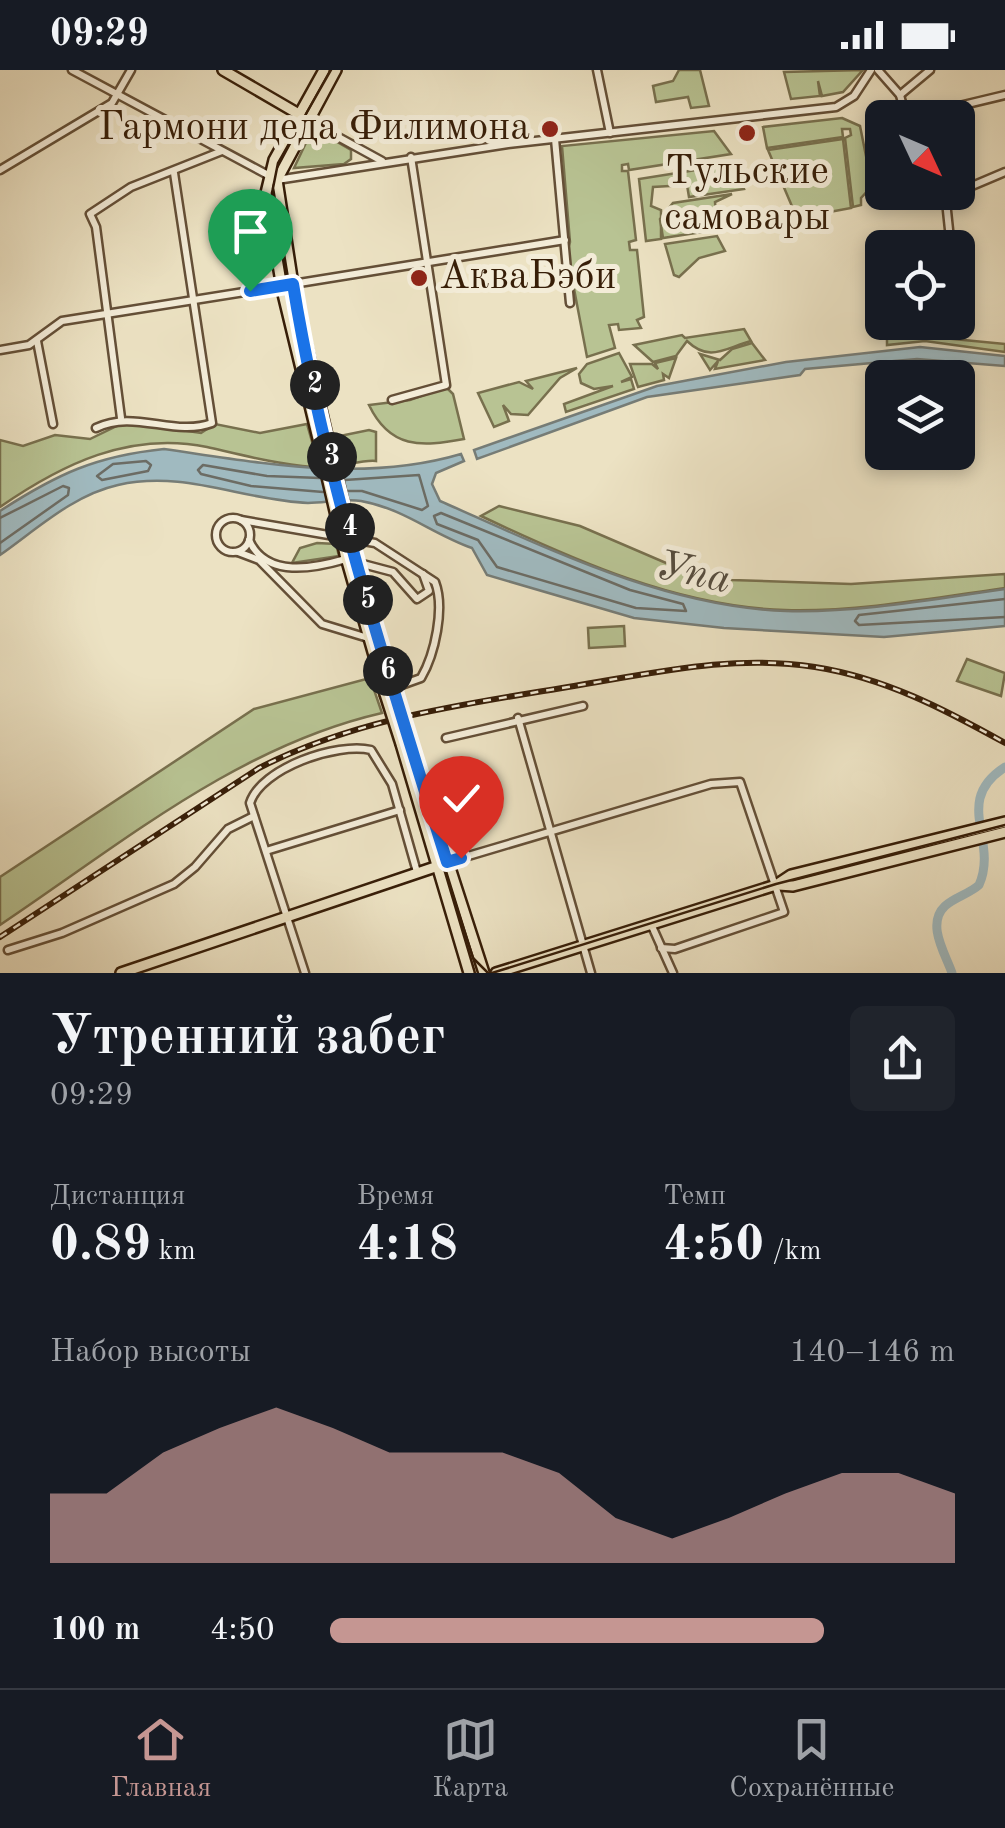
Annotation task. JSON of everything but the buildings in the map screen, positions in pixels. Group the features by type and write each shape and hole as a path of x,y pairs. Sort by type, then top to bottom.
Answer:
{"main road":[{"path":"222,70 304,117"},
{"path":"324,70 266,193 368,638 391,691"},
{"path":"304,117 336,70"},
{"path":"351,557 443,864 484,973"},
{"path":"776,885 793,886 890,861 1005,822"},
{"path":"496,973 776,885 791,875 882,852 1005,832"},
{"path":"882,852 890,861"},
{"path":"121,973 443,864"},
{"path":"443,864 470,973"}],"street":[{"path":"72,70 272,178 411,157 836,107 854,96 875,70 902,100"},
{"path":"0,170 89,118 120,94 131,70"},
{"path":"597,70 610,133"},
{"path":"900,95 930,70"},
{"path":"975,103 1005,95"},
{"path":"304,117 384,162"},
{"path":"555,139 570,302"},
{"path":"347,168 356,158 354,146"},
{"path":"122,418 96,227 90,214 131,187 222,152"},
{"path":"392,400 446,385 411,157"},
{"path":"96,428 122,418 198,427 212,423 174,172"},
{"path":"975,184 1005,172"},
{"path":"0,350 37,341 62,321 565,240"},
{"path":"37,341 53,424"},
{"path":"368,638 322,624 259,560 221,548 215,534 224,520 375,543 435,582 440,602 426,668 421,678 391,691"},
{"path":"241,520 262,556 289,568 351,557 393,572 416,599 429,591 422,573"},
{"path":"238,552 270,526"},
{"path":"446,738 518,718 583,706"},
{"path":"518,718 547,832 591,973"},
{"path":"305,973 250,804 253,794 277,773 311,756 354,748 370,750 387,774 417,872"},
{"path":"443,864 734,780 747,794 784,912 675,949 660,948"},
{"path":"266,851 400,810"},
{"path":"8,950 62,933 174,884 195,868 228,829 254,816"},
{"path":"651,923 673,973"}],"green space":[{"path":"679,70 700,70 709,106 691,108 688,97 656,102 653,86 673,81"},
{"path":"863,70 843,92 822,96 818,81 820,96 791,99 784,72"},
{"path":"842,118 860,126 865,151 865,194 861,205 853,207 845,138 851,135 850,129 842,129 843,137 767,148 763,127"},
{"path":"313,128 351,150 351,159 344,164 294,168"},
{"path":"714,131 731,154 629,170 628,164 622,165 622,171 628,171 636,240 629,242 630,250 637,250 644,317 637,320 641,328 619,330 618,324 609,325 615,348 587,357 567,252 570,242 562,146"},
{"path":"843,139 851,208 797,218 768,150"},
{"path":"734,164 744,189 689,197 687,185 653,187 651,206 661,210 661,239 646,241 639,179"},
{"path":"732,194 715,202 717,230 712,231 708,220 709,231 663,238 660,219 673,203"},
{"path":"717,236 725,251 699,258 679,277 674,275 665,244"},
{"path":"744,329 751,341 711,353 687,341 676,356 653,362 634,345 682,335 685,338"},
{"path":"887,340 964,340 1005,344 1005,352 925,341 887,345"},
{"path":"752,343 765,360 715,369 718,361 710,370 700,354 720,360 732,349"},
{"path":"619,353 632,377 621,382 631,379 634,389 566,412 564,404 613,386 594,389 581,383 579,374 587,364"},
{"path":"676,358 669,378 663,374 664,380 638,387 630,364 652,364 658,369 655,363"},
{"path":"577,368 560,378 528,415 511,414 503,405 509,421 494,427 478,393 519,382 533,389 526,381"},
{"path":"446,387 453,394 464,439 408,442 387,430 369,405 410,400"},
{"path":"125,422 201,433 215,424 260,433 307,424 315,452 337,448 335,437 369,430 376,432 376,461 313,467 179,443 151,444 124,448 72,465 0,507 0,440 23,446 55,435 90,439"},
{"path":"499,506 580,526 673,566 731,580 851,584 1005,574 1005,588 840,609 745,607 629,579 481,516"},
{"path":"317,543 336,544 339,556 292,563 300,548"},
{"path":"624,626 625,646 589,648 588,628"},
{"path":"967,659 1005,673 1001,696 957,681"},
{"path":"370,678 382,713 329,728 230,773 136,831 0,925 0,877 254,709"}],"water":[{"path":"920,347 1005,356 1005,366 975,364 975,360 917,359 865,360 865,364 805,369 800,375 647,397 477,459 474,450 657,386 786,362"},
{"name":"Упа","path":"164,449 312,468 350,469 424,463 461,454 464,461 436,473 432,484 440,501 565,556 652,587 696,599 786,611 868,608 1005,589 1005,626 884,637 724,628 634,618 487,575 472,548 377,505 355,500 283,501 167,481 118,485 86,496 0,555 0,511 78,469 118,456"}],"waterway":[{"path":"952,973 939,939 937,921 945,906 979,885 984,868 981,793 1005,767"}],"tram line":[{"path":"331,70 278,163 273,188 289,284 384,672 473,958 488,973"},
{"path":"492,973 776,884 1005,825"}],"railway":[{"path":"0,937 259,768 334,737 453,707 694,667 785,664 841,672 890,687 1005,743"}],"place":[{"name":"Гармони деда Филимона","path":"550,129"},
{"name":"Тульские самовары","path":"747,133"},
{"name":"АкваБэби","path":"419,278"}],"route":[{"path":"250,291 293,284 358,563 392,688 447,862 461,858"}]}
